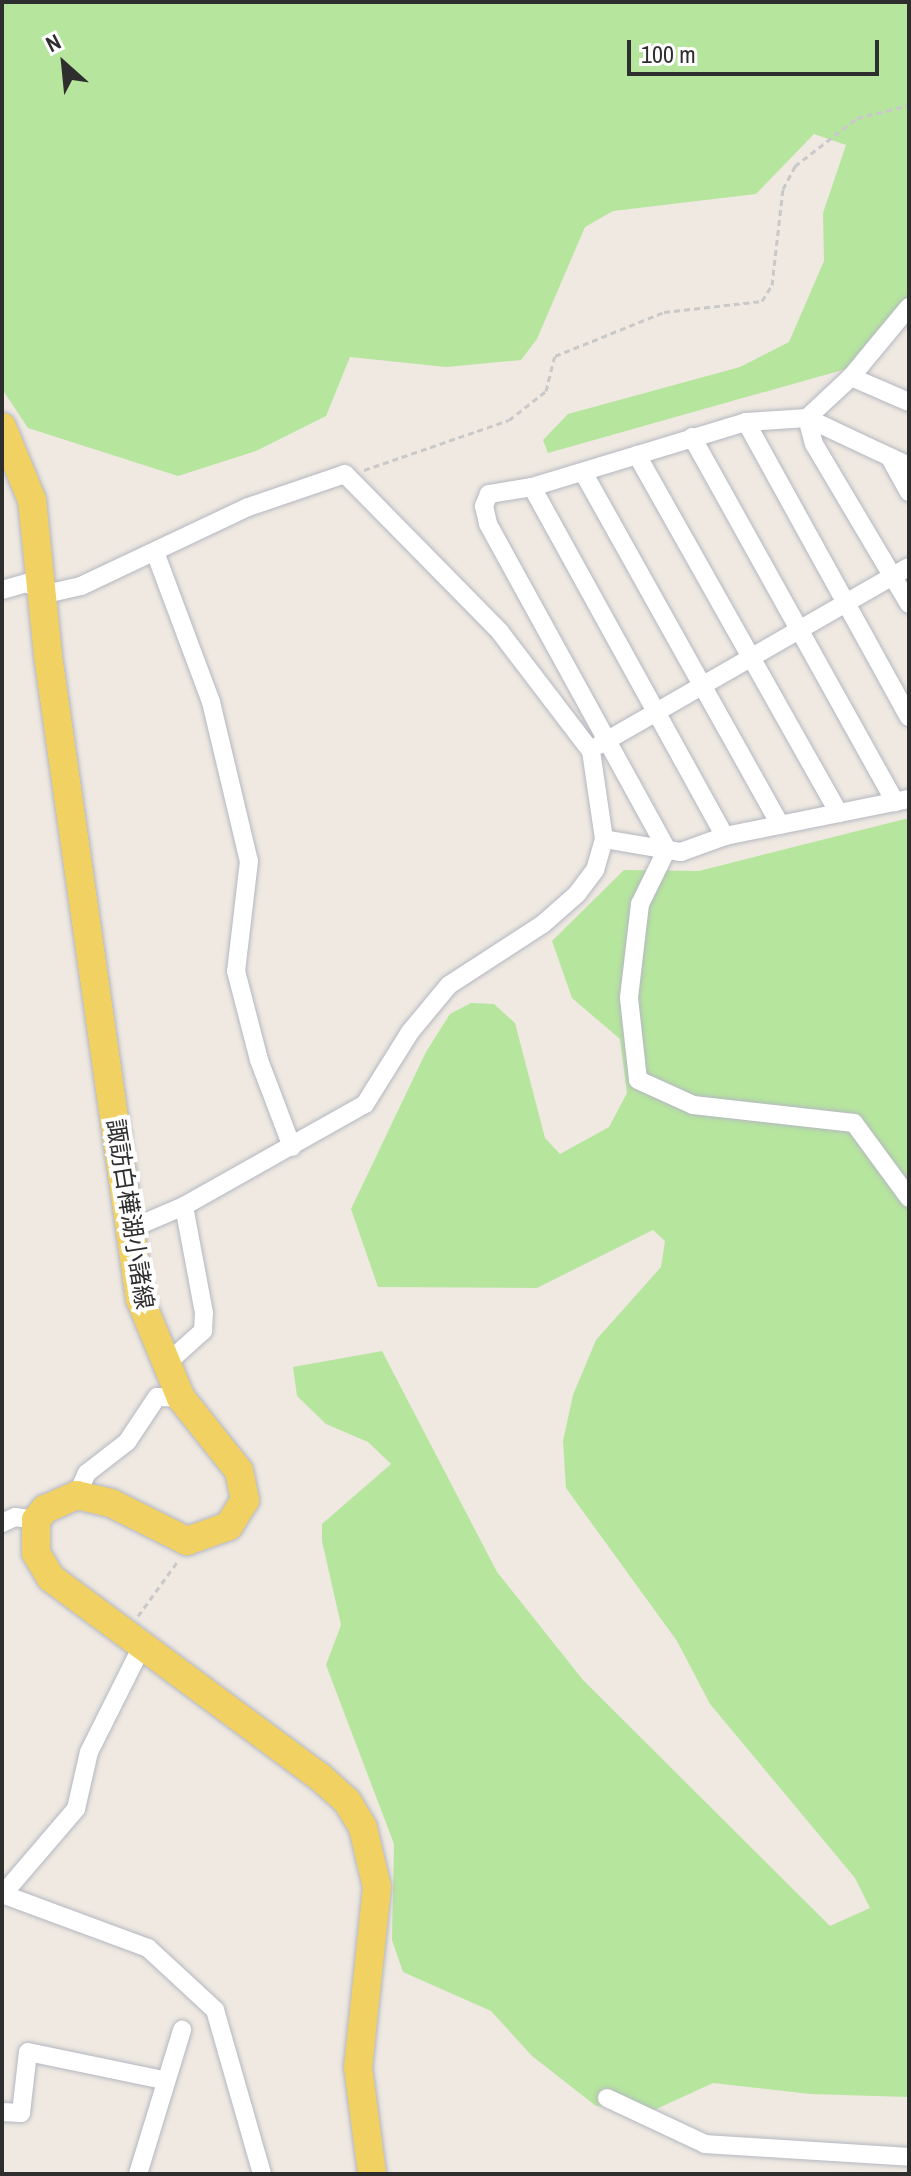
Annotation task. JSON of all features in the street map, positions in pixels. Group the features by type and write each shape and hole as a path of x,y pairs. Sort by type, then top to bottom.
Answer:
{"main road":[{"name":"諏訪白樺湖小諸線","path":"2,427 32,500 46,594 48,655 140,1299 181,1398 239,1471 245,1500 229,1526 187,1541"},
{"path":"187,1541 111,1503 77,1495 45,1509 36,1520 34,1538 43,1567 135,1643 319,1776 347,1801 363,1828 377,1887 358,2067 372,2174"}],"street":[{"path":"807,418 851,377 909,307"},
{"path":"851,377 909,402"},
{"path":"807,418 814,444 901,572 909,604"},
{"path":"667,849 609,738 488,524 484,506 489,494 532,487 746,422 807,418 909,466"},
{"path":"746,422 909,717"},
{"path":"604,839 681,852 725,836 902,801 799,630 692,437"},
{"path":"637,455 839,813"},
{"path":"890,458 909,492"},
{"path":"583,472 780,825"},
{"path":"2,590 27,583 46,594 81,586 248,507 345,474 500,632 591,751 604,839 595,870 577,894 543,924 449,985 410,1032 365,1104 184,1206 128,1230"},
{"path":"532,487 725,836"},
{"path":"155,552 211,702 249,861 236,971 259,1060 292,1147"},
{"path":"591,751 901,572"},
{"path":"667,849 640,904 629,998 638,1080 693,1105 854,1123 909,1198"},
{"path":"175,1356 203,1331 204,1313 184,1206"},
{"path":"77,1495 87,1473 127,1442 157,1397 181,1398"},
{"path":"2,1523 15,1517 36,1520"},
{"path":"135,1643 89,1752 76,1809 3,1894 148,1948 215,2010 262,2174"},
{"path":"138,2174 163,2080 182,2030"},
{"path":"2,2112 21,2113 28,2052 163,2080"},
{"path":"607,2098 705,2144 909,2157"}],"path":[{"path":"345,474 509,420 546,391 555,356 664,312 762,301 772,285 783,189 795,166 857,118 885,108 909,105"},
{"path":"135,1643 139,1612 176,1565 187,1541"}],"green space":[{"path":"2,2 909,2 909,315 846,369 548,453 543,440 568,414 740,367 789,342 824,261 823,213 846,145 814,134 756,194 613,211 585,227 537,339 521,360 446,367 350,357 326,416 256,451 178,476 28,428 2,389"},
{"path":"909,818 909,2097 810,2094 713,2083 654,2110 596,2106 532,2056 491,2011 403,1972 392,1940 394,1844 326,1665 341,1625 322,1541 322,1524 391,1464 368,1442 326,1424 297,1396 293,1367 382,1351 497,1572 583,1680 830,1926 870,1908 855,1878 710,1704 677,1641 566,1488 563,1441 573,1395 596,1340 661,1267 665,1241 653,1230 537,1288 378,1287 351,1209 426,1052 450,1014 471,1003 494,1004 515,1023 545,1138 560,1154 609,1127 627,1093 620,1039 572,998 552,941 624,870 699,871"}]}
